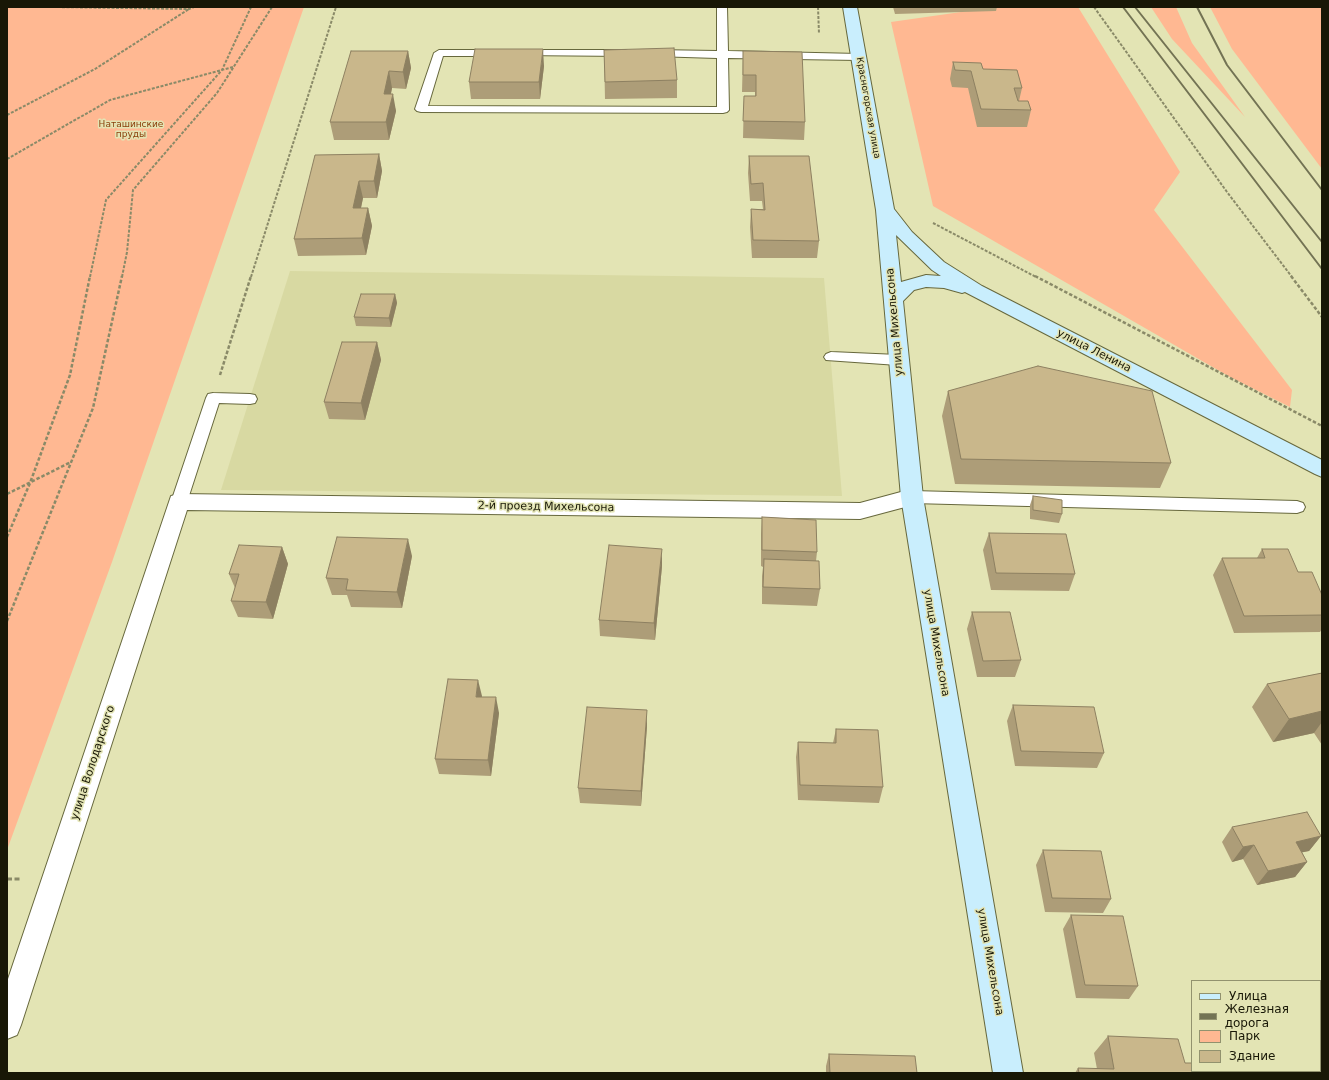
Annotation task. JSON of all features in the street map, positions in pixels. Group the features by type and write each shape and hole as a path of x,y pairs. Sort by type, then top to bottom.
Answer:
{"street":[{"name":"Красногорская улица","path":"850,7 885,210"},
{"name":"улица Ленина","path":"885,210 906,236 938,266 975,290 1322,469"},
{"name":"улица Михельсона","path":"885,210 912,497 1008,1073"},
{"path":"893,300 908,286 926,281 944,282 975,290"},
{"name":"2-й проезд Михельсона","path":"179,502 860,511 912,497"},
{"name":"улица Володарского","path":"7,1025 179,502"}],"lane":[{"path":"722,7 722,53 723,110 421,109 439,53 722,53 859,57"},
{"path":"831,357 898,360"},
{"path":"179,502 213,398 250,399"},
{"path":"912,497 1297,507"}],"path":[{"path":"53,7 189,9"},
{"path":"7,115 95,69 194,7"},
{"path":"7,537 30,483 70,374 106,200 222,70 252,8 251,7"},
{"path":"7,621 92,408 127,252 133,190 217,93 272,7"},
{"path":"213,398 336,7"},
{"path":"818,7 820,39"},
{"path":"1094,7 1227,192 1322,317"},
{"path":"7,159 110,100 234,67"},
{"path":"930,222 1322,426"},
{"path":"7,494 71,461"}],"shaded area":[{"path":"290,271 824,278 842,496 221,490"}],"green space":[{"name":"Наташинские пруды","path":"7,7 304,7 112,562 7,850"},
{"path":"996,7 1078,7 1180,172 1154,210 1292,390 1290,407 1230,377 933,206 891,22"},
{"path":"1151,7 1176,7 1192,43 1245,117 1172,39"},
{"path":"1210,7 1322,7 1322,169 1232,49"}],"building":[{"path":"674,48 677,80 605,82 604,50"},
{"path":"475,49 543,49 539,82 469,82"},
{"path":"351,51 408,51 403,72 389,71 384,94 393,94 386,122 330,122"},
{"path":"743,51 802,52 805,122 743,121 744,96 756,96 756,75 743,75"},
{"path":"953,62 981,63 983,69 1017,70 1022,88 1014,88 1018,101 1028,101 1031,110 981,109 971,71 955,70"},
{"path":"379,154 374,181 359,181 353,208 368,208 362,238 294,239 315,155"},
{"path":"749,156 809,156 819,241 753,240 751,209 765,210 763,183 751,184"},
{"path":"361,294 395,294 389,318 354,317"},
{"path":"342,342 377,342 361,403 324,402"},
{"path":"1038,366 1152,391 1171,463 961,459 948,391"},
{"path":"1033,496 1062,500 1062,514 1033,510"},
{"path":"762,517 816,520 817,552 762,550"},
{"path":"989,533 1066,534 1075,574 996,573"},
{"path":"337,537 408,539 397,592 346,590 348,579 326,578"},
{"path":"239,545 282,547 266,602 231,601 239,574 229,574"},
{"path":"609,545 662,549 654,623 599,620"},
{"path":"1262,549 1288,549 1298,572 1312,572 1322,595 1322,615 1244,616 1222,558 1265,558"},
{"path":"764,559 819,561 820,589 763,587"},
{"path":"972,612 1010,612 1021,660 983,661"},
{"path":"1322,673 1322,711 1289,719 1267,684"},
{"path":"448,679 478,680 476,697 496,697 488,760 435,759"},
{"path":"1013,705 1094,707 1104,753 1021,751"},
{"path":"587,707 647,710 641,791 578,788"},
{"path":"836,729 878,730 883,787 800,785 798,742 836,743"},
{"path":"1307,812 1321,836 1296,842 1307,862 1268,871 1254,845 1243,847 1232,827"},
{"path":"1043,850 1101,851 1111,899 1052,898"},
{"path":"1071,915 1123,916 1138,986 1085,985"},
{"path":"1108,1036 1178,1039 1185,1063 1191,1063 1191,1072 1213,1073 1079,1073 1078,1068 1114,1069"},
{"path":"829,1054 915,1056 917,1073 830,1073"}],"railway":[{"path":"1123,7 1322,269"},
{"path":"1135,7 1322,242"},
{"path":"1197,7 1227,65 1322,190"}]}
